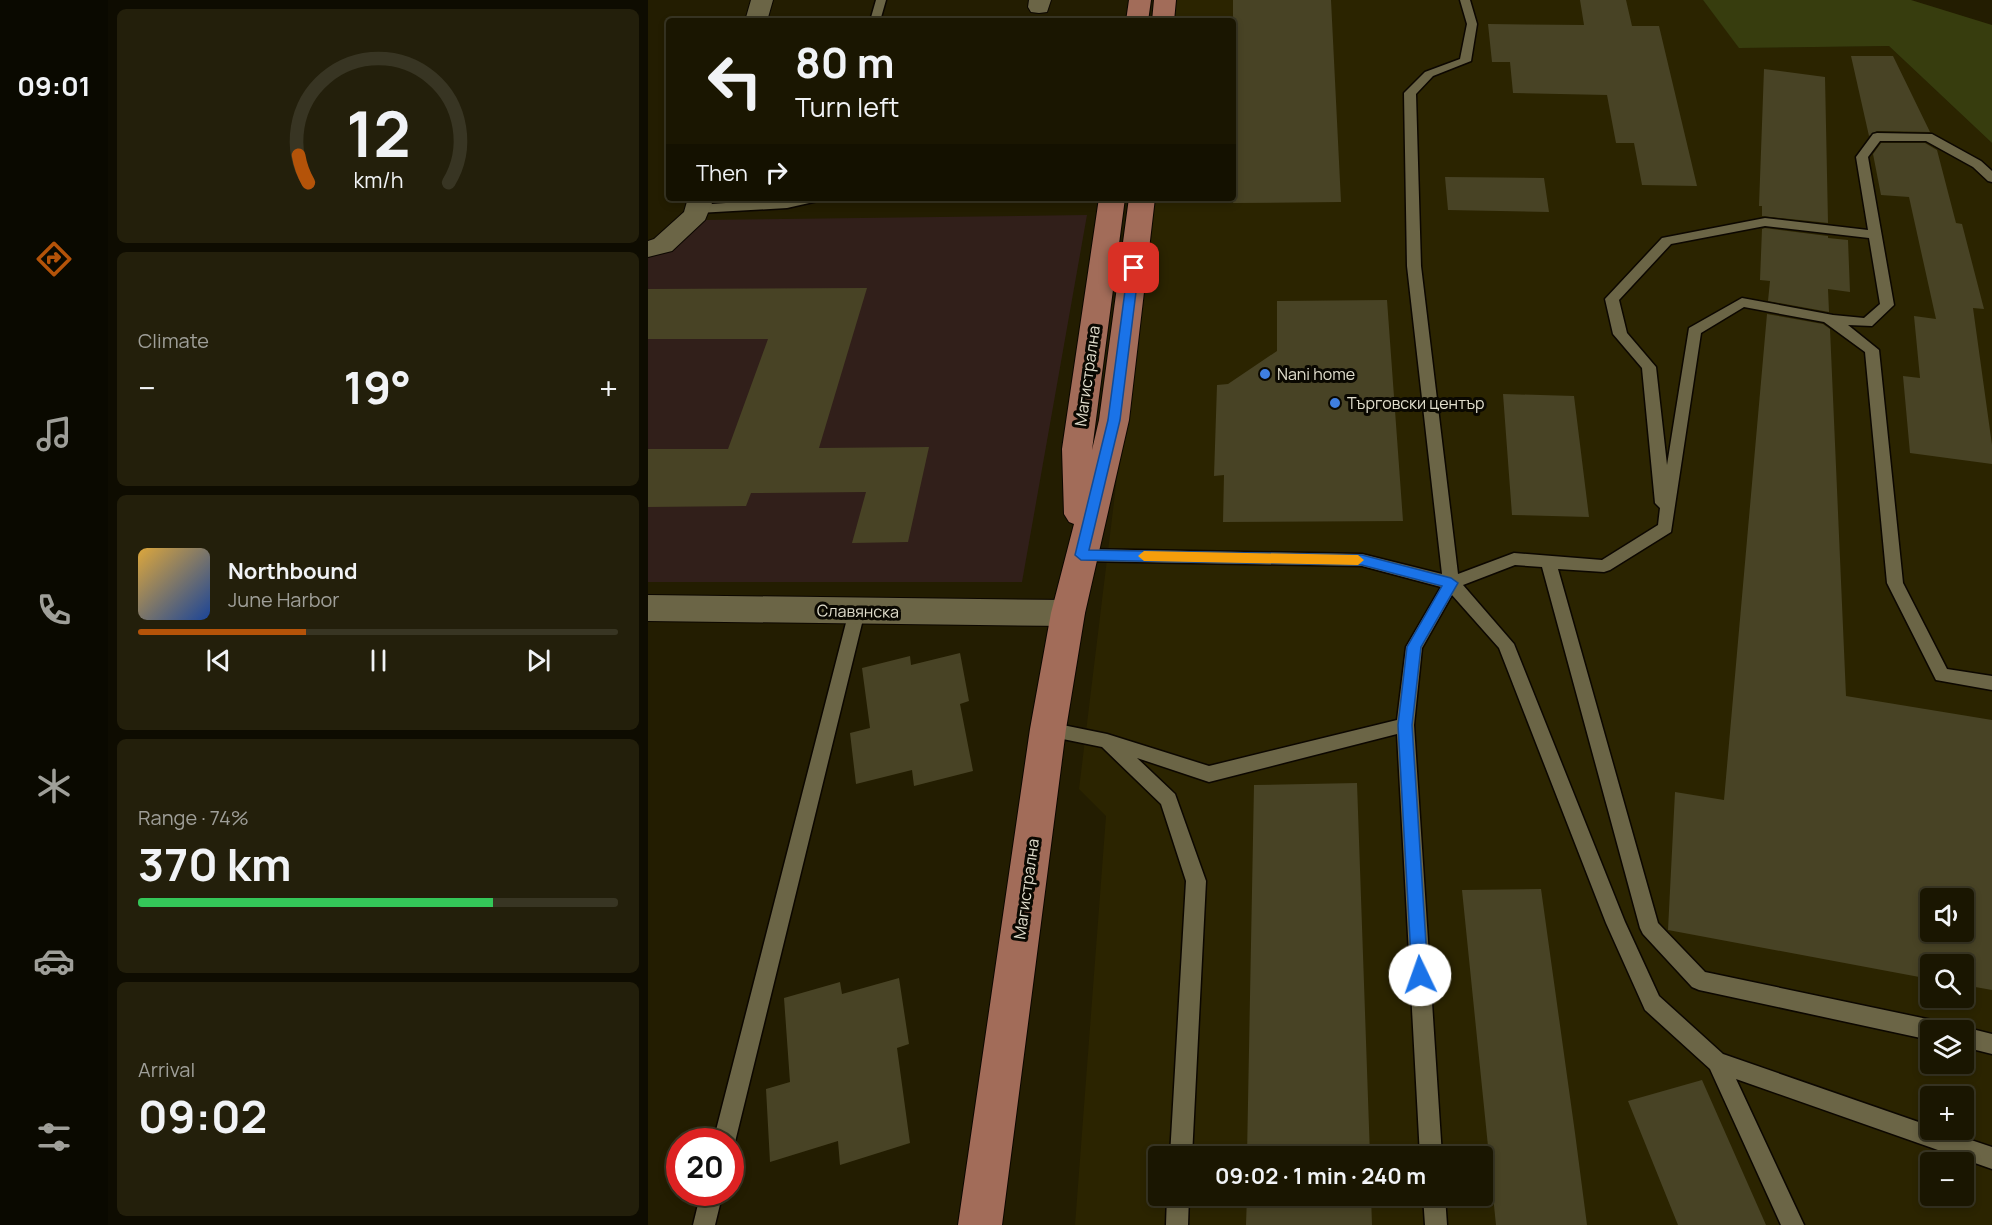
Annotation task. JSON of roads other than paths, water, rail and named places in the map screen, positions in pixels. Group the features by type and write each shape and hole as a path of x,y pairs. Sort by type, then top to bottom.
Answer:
{"main road":[{"path":"1137,18 1140,0"},
{"path":"1163,18 1166,0"},
{"name":"Магистрална","path":"1081,555 1077,449 1112,201"},
{"name":"Магистрална","path":"980,1225 1048,729 1068,613 1114,420 1142,201"}],"street":[{"path":"757,18 762,0"},
{"path":"648,249 663,245 696,215 700,203"},
{"name":"Славянска","path":"648,608 1068,613"}],"lane":[{"path":"876,18 881,0"},
{"path":"1430,1146 1405,725 1414,647 1451,583 1414,266 1410,93 1429,74 1465,61 1472,24 1465,0"},
{"path":"1451,583 1514,560 1604,566 1665,528 1694,331 1742,302 1867,323 1887,305 1862,157 1877,137 1928,137 1977,164 1992,178"},
{"path":"700,203 787,204 800,201"},
{"path":"1665,528 1649,367 1620,334 1612,299 1667,242 1697,234 1765,222 1875,235"},
{"path":"1828,318 1872,350 1894,583 1942,675 1992,683"},
{"path":"1081,555 1362,560 1451,583 1506,644 1616,923 1652,1003 1717,1062 1793,1225"},
{"path":"1548,561 1650,928 1699,980 1920,1027"},
{"path":"728,1128 858,610"},
{"path":"1048,729 1107,741 1209,774 1405,725"},
{"path":"1107,741 1169,800 1196,881 1181,1146"},
{"path":"1974,1040 1992,1044"},
{"path":"1717,1062 1992,1158"},
{"path":"704,1225 709,1206"},
{"path":"1177,1225 1178,1206"},
{"path":"1435,1206 1436,1225"}],"place":[{"name":"Nani home","path":"1265,374"},
{"name":"Търговски център","path":"1335,403"}]}
